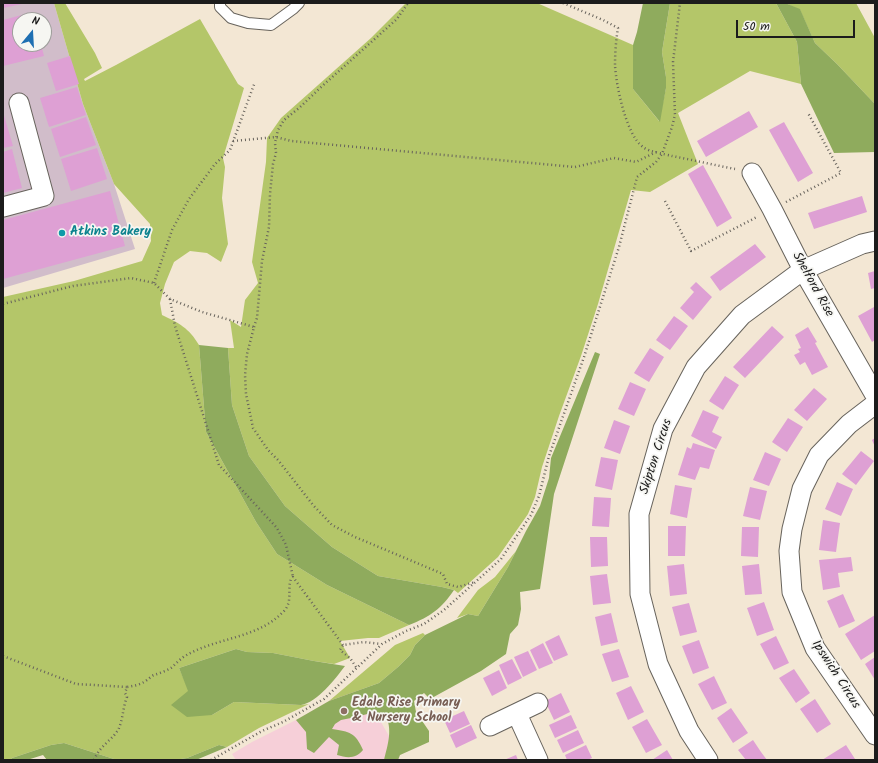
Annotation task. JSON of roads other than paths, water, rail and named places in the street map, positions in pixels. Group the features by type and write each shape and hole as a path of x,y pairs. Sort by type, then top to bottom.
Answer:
{"street":[{"path":"3,207 44,196 19,103"},
{"name":"Shelford Rise","path":"752,173 803,270 875,395"},
{"name":"Skipton Circus","path":"708,760 689,731 658,664 640,594 639,514 664,429 696,367 742,315 803,270 862,244 875,241"},
{"name":"Ipswich Circus","path":"875,404 849,424 819,455 802,489 792,529 789,551 792,592 815,648 875,735"},
{"path":"490,726 538,703"},
{"path":"517,714 538,760"}],"lane":[{"path":"220,3 220,6 231,18 248,23 271,25 299,3"}],"place":[{"name":"Atkins Bakery","path":"62,233"},
{"name":"Edale Rise Primary & Nursery School","path":"344,711"}]}
